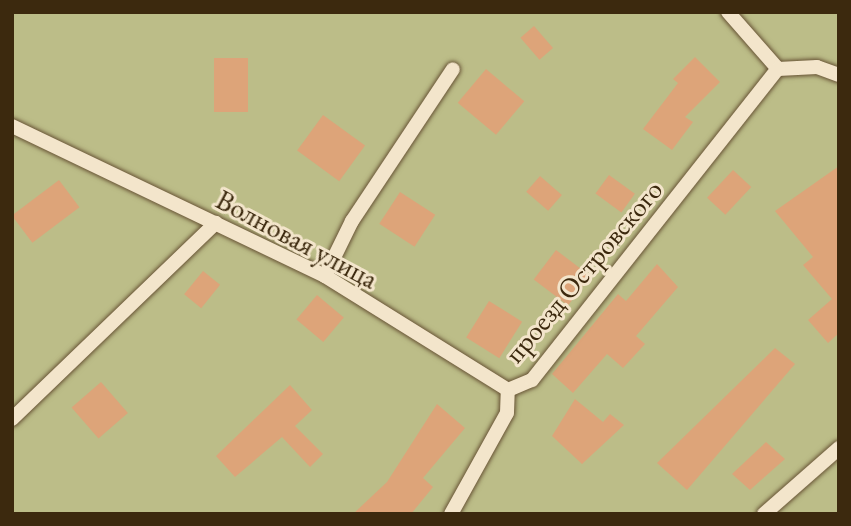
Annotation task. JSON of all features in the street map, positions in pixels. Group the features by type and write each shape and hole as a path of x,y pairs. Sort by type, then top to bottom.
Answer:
{"lane":[{"path":"728,12 778,69 817,67 839,75"},
{"path":"325,276 352,221 453,69"},
{"name":"проезд Островского","path":"451,514 507,413 508,390 532,380 778,69"},
{"name":"Волновая улица","path":"12,126 325,276 508,390"},
{"path":"12,419 216,223"},
{"path":"764,514 839,448"}],"green space":[{"path":"12,12 839,12 839,514 12,514"}],"building":[{"path":"534,26 553,48 539,60 520,38"},
{"path":"695,57 720,82 685,117 693,122 672,150 643,129 678,83 673,79"},
{"path":"214,58 248,58 248,112 214,112"},
{"path":"486,69 524,101 496,135 458,103"},
{"path":"323,115 365,146 339,181 297,151"},
{"path":"839,166 839,333 828,343 808,320 832,299 803,265 813,257 775,211"},
{"path":"733,170 751,187 725,215 707,198"},
{"path":"609,175 635,194 621,212 595,194"},
{"path":"540,176 562,195 548,211 526,192"},
{"path":"59,180 79,207 32,243 12,215"},
{"path":"400,192 435,215 415,247 379,224"},
{"path":"556,250 590,276 568,305 534,280"},
{"path":"657,264 678,287 636,336 645,344 623,368 607,354 573,393 552,374 618,294 626,301"},
{"path":"203,271 220,285 201,308 184,294"},
{"path":"317,295 344,317 323,342 296,320"},
{"path":"489,301 522,322 499,358 466,337"},
{"path":"775,348 795,364 687,490 657,463"},
{"path":"101,382 128,413 98,439 72,408"},
{"path":"290,385 312,410 295,426 323,454 310,467 282,437 235,477 216,456"},
{"path":"575,399 603,422 610,414 624,425 582,464 552,436"},
{"path":"437,404 465,428 423,478 433,487 411,514 353,514 387,482"},
{"path":"766,442 785,459 750,490 732,474"}]}
